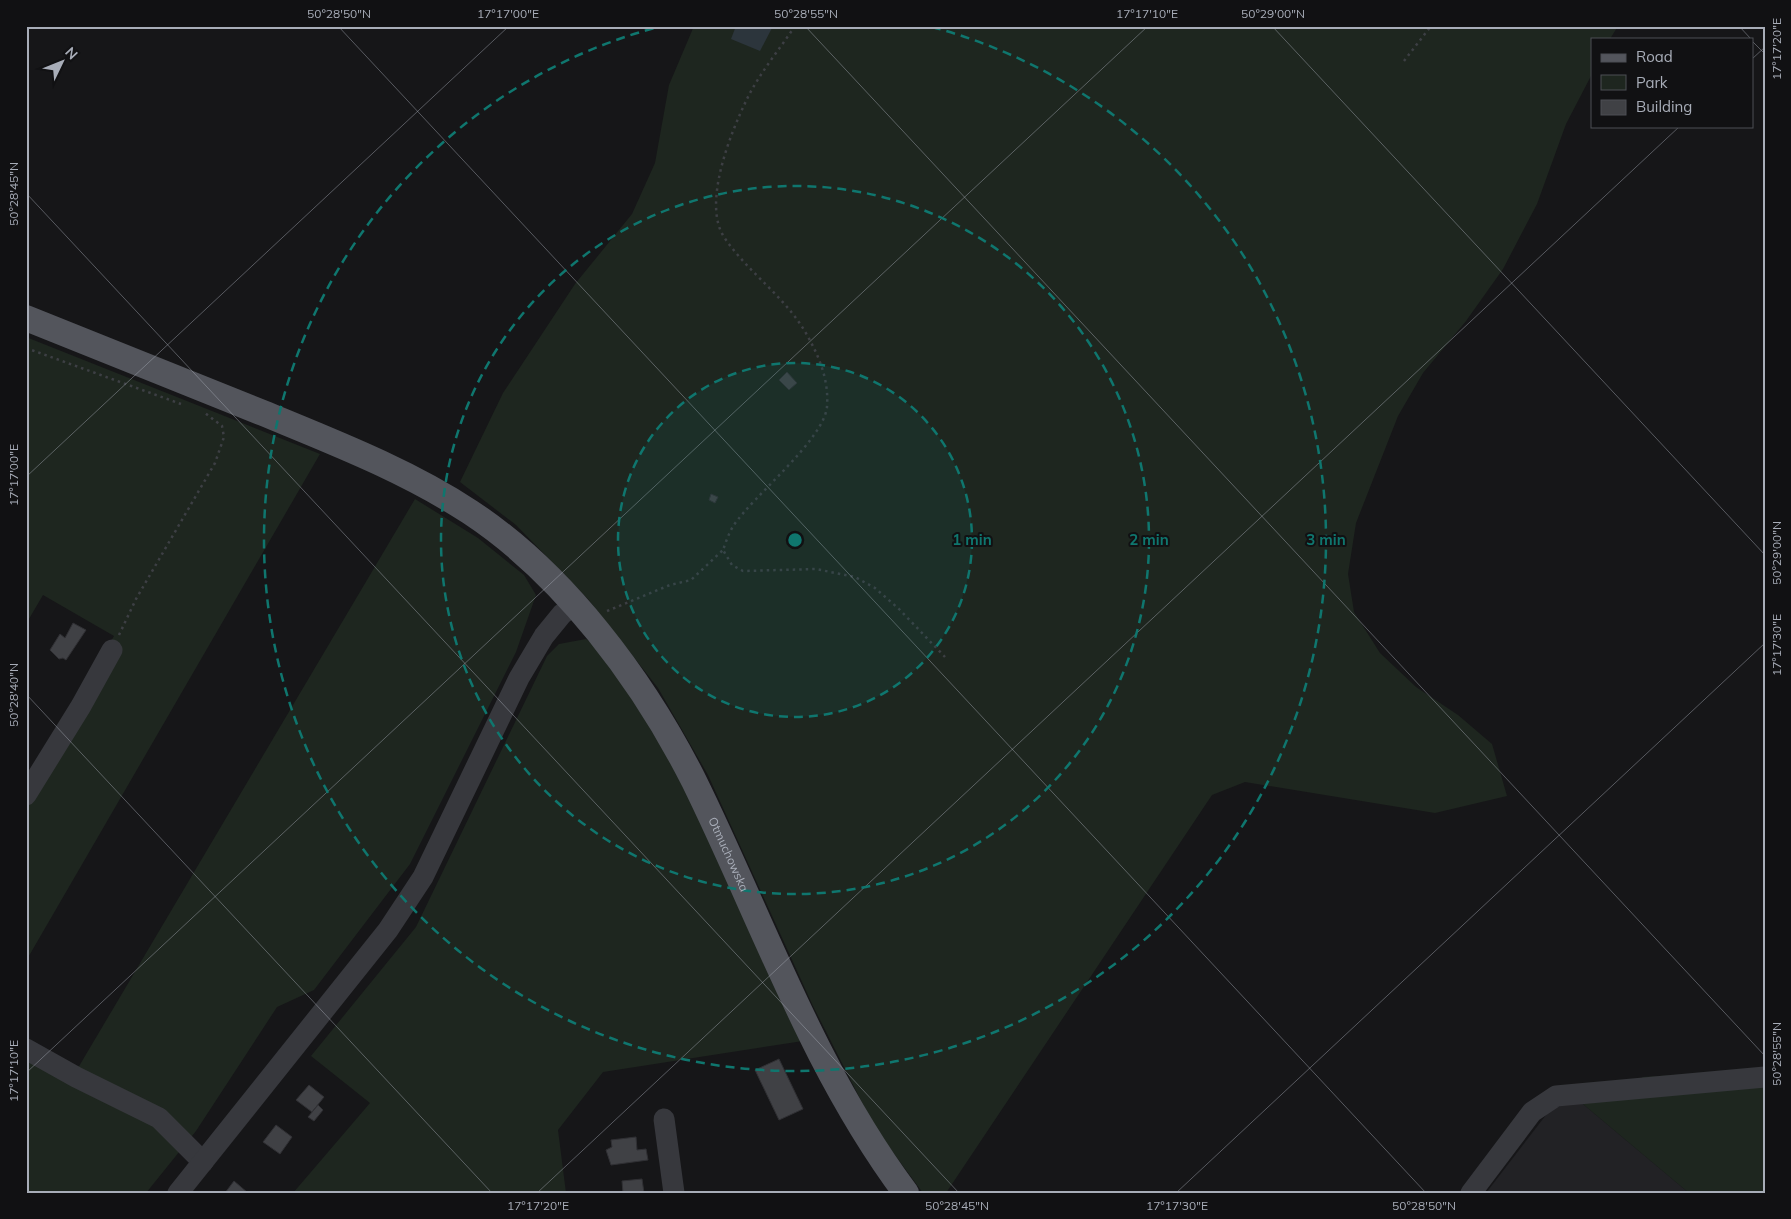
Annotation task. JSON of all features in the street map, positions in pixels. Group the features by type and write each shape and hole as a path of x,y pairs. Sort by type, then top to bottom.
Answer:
{"main road":[{"name":"Otmuchowska","path":"26,318 304,430 378,462 444,496 471,513 511,544 581,613 633,678 679,753 839,1090 872,1145 906,1193"}],"street":[{"path":"178,1193 388,930 423,877 511,695 539,644 562,614 581,613"},
{"path":"26,795 81,706 112,650"},
{"path":"26,1049 76,1078 159,1118 203,1162"},
{"path":"1471,1193 1532,1112 1556,1096 1765,1078"},
{"path":"664,1119 674,1193"}],"path":[{"path":"581,613 604,612 670,585 691,580 723,550 733,526 803,448 819,426 827,410 827,388 819,357 800,322 723,236 717,213 718,184 734,130 748,98 794,26"},
{"path":"1404,61 1431,26"},
{"path":"26,348 184,405"},
{"path":"112,650 136,599 218,455 224,437 222,426 203,411"},
{"path":"723,550 732,565 743,572 816,569 854,576 875,588 899,609 945,657"}],"shaded area":[{"path":"736,26 773,26 760,51 731,39"},
{"path":"1577,1099 1689,1193 1486,1193 1556,1102"}],"green space":[{"path":"694,26 1618,26 1611,38 1591,38 1591,76 1566,124 1537,204 1503,269 1466,321 1423,373 1398,416 1356,523 1348,574 1354,612 1380,653 1416,687 1458,715 1492,744 1507,796 1435,813 1245,782 1212,795 946,1193 923,1193 875,1128 813,1006 708,775 658,688 588,599 516,525 460,482 503,393 575,284 632,214 655,163 669,85"},
{"path":"26,337 320,454 26,961 26,789 114,636 43,595 26,624"},
{"path":"415,499 478,538 524,575 536,595 516,652 410,864 314,990 277,1007 196,1131 146,1193 26,1193 26,1047 75,1073"},
{"path":"586,639 596,646 666,747 803,1041 603,1072 558,1130 566,1193 293,1193 370,1103 311,1056 416,927 547,656 559,644"},
{"path":"1765,1069 1765,1193 1689,1193 1577,1099 1647,1092 1642,1077"}],"building":[{"path":"787,372 797,383 789,390 779,380"},
{"path":"711,494 718,497 715,503 709,500"},
{"path":"73,623 86,630 66,660 63,658 59,659 50,650 60,634 65,638"},
{"path":"779,1059 803,1109 779,1120 755,1070"},
{"path":"309,1085 324,1097 312,1112 296,1100"},
{"path":"318,1105 323,1110 314,1121 308,1117"},
{"path":"276,1125 292,1137 280,1154 263,1142"},
{"path":"636,1137 637,1150 646,1149 648,1160 611,1165 606,1150 612,1147 611,1140"},
{"path":"642,1179 644,1193 623,1193 622,1181"},
{"path":"234,1181 248,1193 225,1193"}]}
